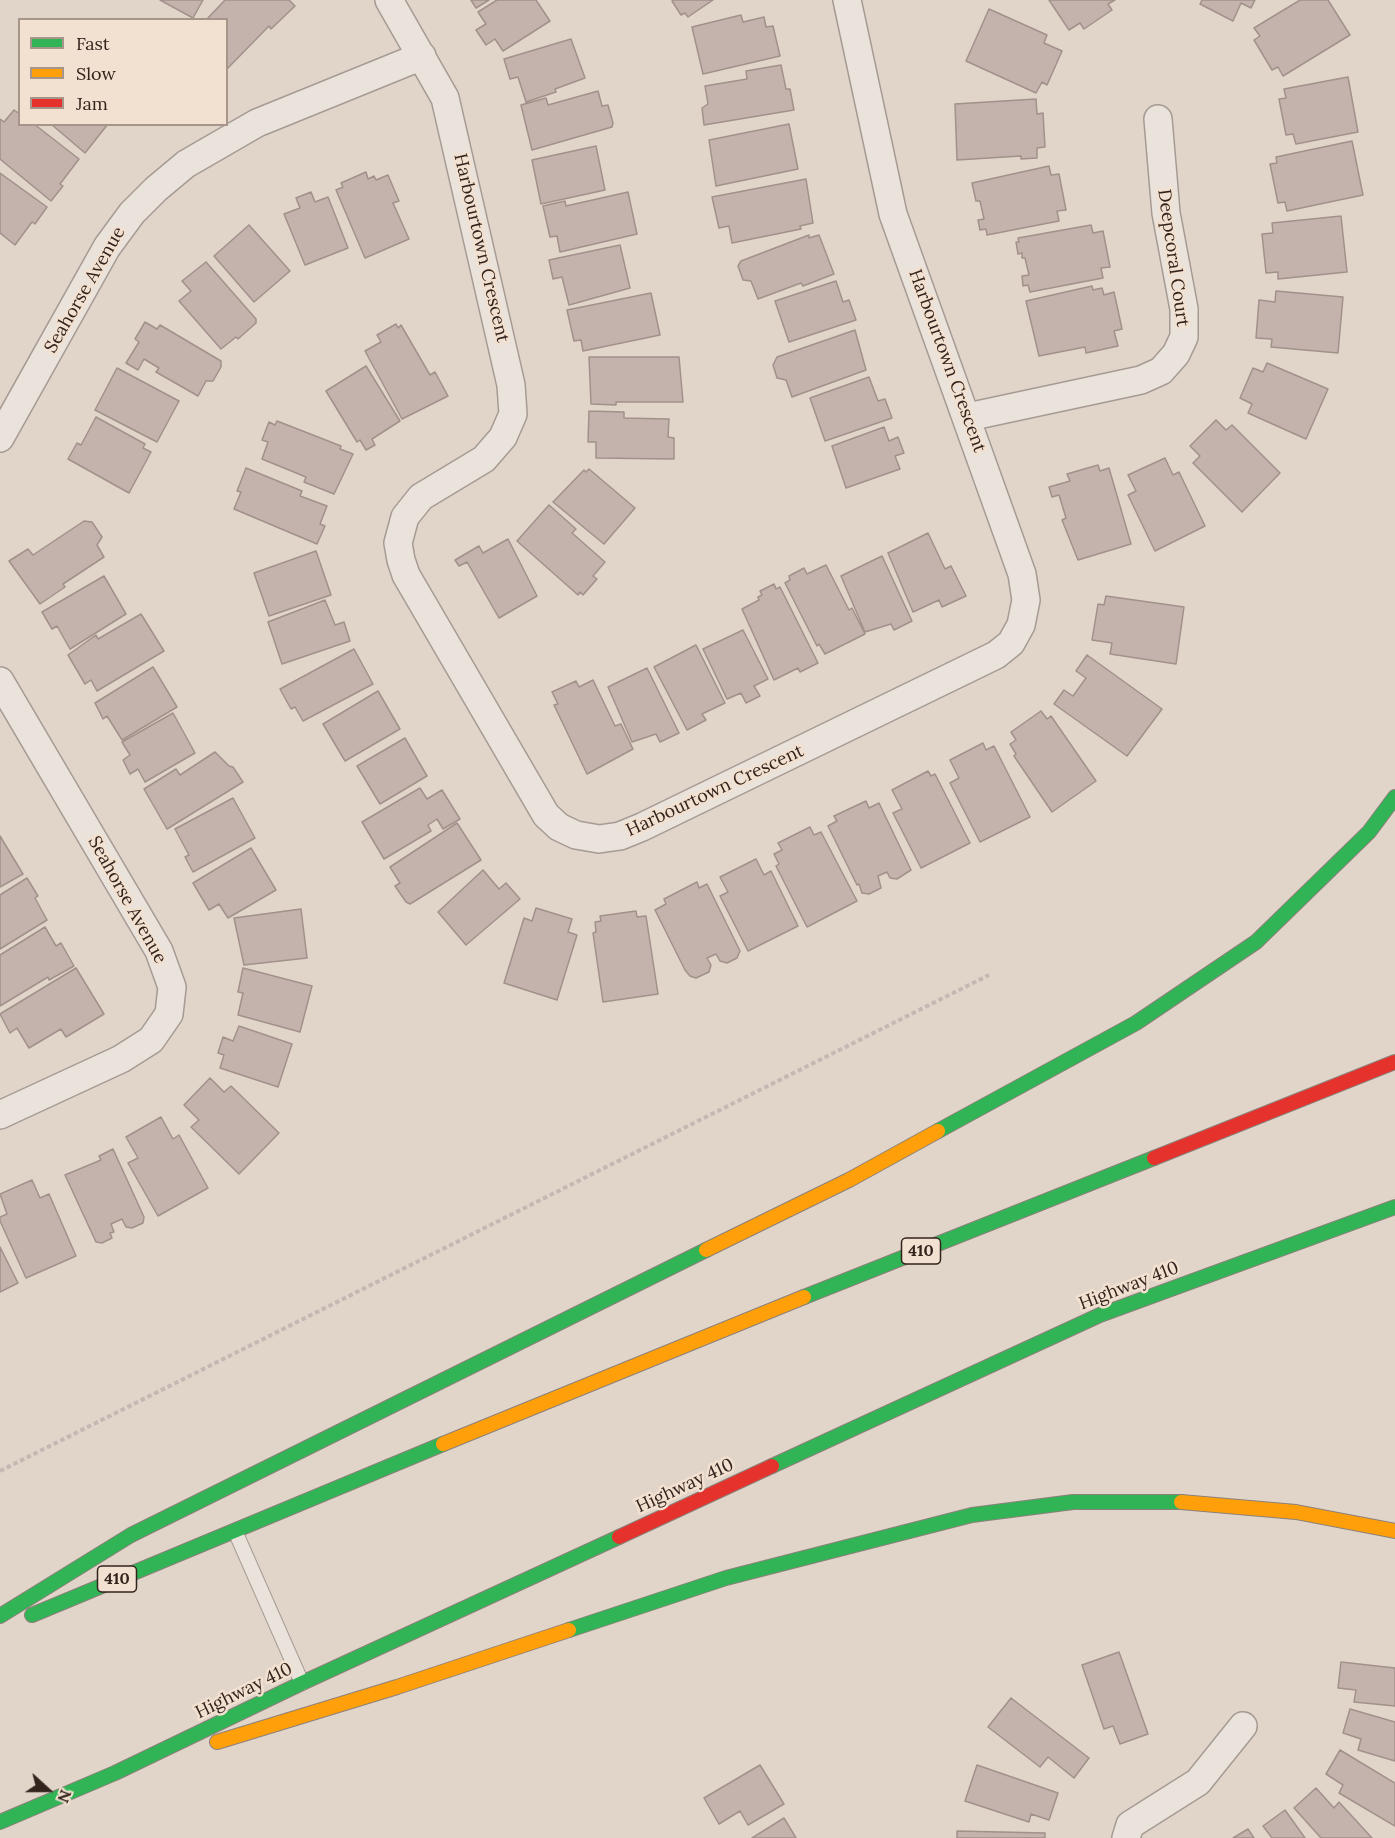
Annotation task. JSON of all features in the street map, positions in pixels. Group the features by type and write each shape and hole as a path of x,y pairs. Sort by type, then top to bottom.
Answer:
{"highway":[{"path":"0,1616 131,1535 849,1180 1136,1023 1256,942 1369,832 1395,796"},
{"name":"410","path":"0,1628 667,1352 1395,1062"},
{"name":"Highway 410","path":"0,1822 115,1773 302,1683 1100,1315 1395,1207"},
{"path":"115,1773 397,1687 726,1578 972,1515 1074,1502 1176,1502 1296,1512 1395,1531"}],"street":[{"name":"Harbourtown Crescent","path":"389,0 445,98 455,132 511,385 513,414 503,437 484,459 421,496 405,517 398,543 401,560 406,575 546,815 559,827 576,835 599,839 631,831 996,655 1011,643 1021,625 1026,600 1022,574 968,417 893,213 847,0"},
{"name":"Seahorse Avenue","path":"0,438 107,247 132,213 156,189 186,164 257,123 422,57"},
{"name":"Deepcoral Court","path":"968,417 1142,380 1161,371 1176,354 1184,337 1184,309 1166,213 1158,119"},
{"name":"Seahorse Avenue","path":"0,681 159,951 172,987 169,1014 151,1040 121,1059 0,1115"},
{"path":"1126,1838 1130,1825 1198,1782 1243,1726"}],"lane":[{"path":"235,1531 302,1683"}],"path":[{"path":"0,1471 989,975"}],"building":[{"path":"160,0 203,0 193,18"},
{"path":"225,0 289,0 295,6 271,29 269,26 228,68 228,18 208,18"},
{"path":"471,0 489,0 476,8"},
{"path":"497,0 536,0 550,21 503,51 495,39 486,45 476,30 486,24 478,12"},
{"path":"713,0 688,17 685,13 681,15 672,1"},
{"path":"1049,0 1115,0 1108,4 1112,10 1084,29 1080,23 1069,30"},
{"path":"1202,0 1255,0 1251,8 1241,3 1233,21 1200,4"},
{"path":"1300,0 1328,0 1350,35 1283,76 1278,67 1272,70 1254,40 1260,36 1254,28"},
{"path":"989,9 1047,35 1044,43 1062,51 1047,85 1042,82 1036,93 966,61"},
{"path":"741,15 743,22 764,17 766,27 773,26 780,56 703,74 692,27"},
{"path":"571,39 585,78 555,89 556,92 526,102 518,77 510,79 504,59"},
{"path":"781,65 786,89 790,89 794,110 704,125 702,108 708,104 705,86 747,79 746,71"},
{"path":"1348,77 1358,132 1296,144 1293,134 1286,135 1279,99 1286,98 1284,89"},
{"path":"598,91 602,106 608,105 612,127 532,150 521,105 546,98 548,105"},
{"path":"1036,99 1037,114 1043,113 1045,147 1037,148 1037,158 1021,159 1021,156 957,160 955,104"},
{"path":"14,110 18,113 18,126 37,126 79,159 60,184 63,186 51,201 0,159 0,119 4,122"},
{"path":"789,124 798,169 716,186 709,140"},
{"path":"53,126 106,126 85,153"},
{"path":"1352,141 1363,195 1287,211 1285,202 1278,203 1270,164 1277,163 1276,157"},
{"path":"596,146 605,190 541,204 532,160"},
{"path":"1049,166 1051,175 1059,174 1066,210 1057,211 1059,221 987,235 986,229 980,230 978,220 984,219 980,201 976,201 972,183"},
{"path":"366,172 368,179 374,176 376,180 388,175 399,201 393,203 409,239 365,258 336,190 343,187 341,183"},
{"path":"0,173 47,207 35,224 32,222 15,245 0,233"},
{"path":"806,179 813,223 800,226 801,229 732,243 729,226 719,228 712,197"},
{"path":"311,192 315,202 328,197 348,248 305,265 284,214 300,208 296,198"},
{"path":"628,192 637,234 560,252 557,236 550,237 543,206 565,201 566,206"},
{"path":"1341,216 1347,272 1278,279 1278,272 1266,273 1262,234 1273,233 1272,223"},
{"path":"249,225 290,271 254,302 214,256"},
{"path":"1091,225 1093,233 1103,231 1110,267 1101,268 1103,278 1030,292 1028,285 1023,286 1022,276 1029,275 1025,258 1022,258 1022,253 1018,254 1016,242 1019,242 1018,238"},
{"path":"809,235 809,238 819,235 834,274 758,299 751,281 743,280 738,266 741,261"},
{"path":"620,245 630,288 569,305 562,277 553,279 549,260"},
{"path":"206,262 256,319 256,323 238,339 236,337 221,349 179,301 191,291 182,281"},
{"path":"836,281 843,302 849,300 856,320 789,342 775,301"},
{"path":"1092,286 1093,290 1102,288 1104,295 1114,292 1122,329 1114,331 1118,346 1086,353 1085,347 1039,356 1026,301"},
{"path":"1276,291 1343,297 1338,353 1271,347 1272,339 1256,338 1259,300 1275,302"},
{"path":"651,293 660,335 583,351 581,340 574,341 567,310"},
{"path":"145,322 157,329 160,325 221,361 221,367 213,381 206,381 198,396 156,372 159,368 144,359 138,370 126,363 139,342 135,339"},
{"path":"396,324 398,328 401,325 430,375 435,372 448,396 402,419 365,351 381,342 377,335"},
{"path":"855,330 866,370 792,397 786,380 777,378 773,365 777,357"},
{"path":"589,357 679,357 683,402 591,404"},
{"path":"1267,363 1328,389 1306,439 1248,413 1252,404 1240,398 1253,368 1263,372"},
{"path":"366,366 400,421 372,439 375,445 366,450 360,440 357,442 326,391"},
{"path":"117,368 179,401 157,442 95,410"},
{"path":"869,377 878,401 885,399 892,418 825,441 810,398"},
{"path":"589,411 624,412 624,418 669,419 668,437 674,438 674,459 596,458 596,442 588,442"},
{"path":"96,417 145,444 143,448 151,452 129,493 68,459 77,443 81,445"},
{"path":"1216,420 1226,430 1232,425 1280,473 1242,512 1193,463 1200,456 1190,446"},
{"path":"277,421 341,446 340,449 353,454 334,494 304,482 306,477 262,459 268,442 262,440 269,422 275,425"},
{"path":"884,427 889,441 898,437 904,453 895,456 900,469 846,488 832,446"},
{"path":"1165,458 1173,475 1179,472 1205,526 1155,551 1128,495 1136,491 1128,475"},
{"path":"1098,465 1100,471 1109,468 1131,544 1078,560 1062,520 1066,518 1059,495 1052,497 1049,487 1070,481 1067,474"},
{"path":"246,468 302,491 300,496 327,506 320,524 325,526 317,544 234,509 241,492 237,491"},
{"path":"589,469 635,508 604,544 553,502 584,470 586,472"},
{"path":"549,505 576,529 572,533 605,562 593,576 597,579 583,595 580,592 578,595 517,541"},
{"path":"84,521 92,522 102,537 97,545 104,557 63,584 65,587 40,604 9,561 28,549 33,555"},
{"path":"928,533 945,569 951,566 966,596 942,607 939,600 913,612 888,553"},
{"path":"508,539 537,596 499,618 467,562 459,566 455,560 479,546 483,553"},
{"path":"316,551 331,595 269,616 254,573"},
{"path":"882,556 912,621 894,630 891,624 865,632 841,576"},
{"path":"826,565 849,610 852,608 865,634 825,654 819,644 817,646 785,583 790,580 789,576 804,568 807,574"},
{"path":"104,576 126,614 70,649 57,626 52,629 42,612"},
{"path":"774,584 776,589 780,587 818,663 800,672 798,668 774,680 742,609 759,600 758,597 762,595 760,591"},
{"path":"1106,596 1184,607 1176,664 1110,654 1112,643 1092,640 1098,604 1104,605"},
{"path":"325,600 335,625 344,622 350,641 282,664 268,622"},
{"path":"141,614 164,651 97,691 91,680 85,684 68,655 96,635 98,639"},
{"path":"743,630 768,679 754,686 760,696 746,703 741,693 727,699 703,649"},
{"path":"696,645 725,703 702,714 706,720 687,730 654,667"},
{"path":"354,649 373,684 303,721 295,707 291,709 280,689"},
{"path":"1087,655 1162,709 1127,756 1054,704 1064,690 1073,696 1086,678 1076,671"},
{"path":"153,667 177,707 122,740 107,716 103,719 95,703"},
{"path":"647,668 679,733 660,742 656,734 632,742 608,687"},
{"path":"593,680 615,726 621,724 633,749 587,774 554,705 558,704 552,692 576,681 579,687"},
{"path":"378,691 400,729 345,761 323,724"},
{"path":"1041,711 1047,719 1051,716 1096,781 1052,812 1014,756 1016,754 1010,744 1016,740 1011,732"},
{"path":"173,713 195,753 145,782 138,769 130,774 123,760 130,755 122,742"},
{"path":"405,738 427,776 380,804 357,766"},
{"path":"983,743 986,750 994,746 1030,817 980,842 950,783 959,778 950,760"},
{"path":"215,752 233,767 243,782 167,829 144,789 176,769 180,775"},
{"path":"928,771 931,776 935,774 970,843 921,868 893,813 902,809 892,790"},
{"path":"420,788 427,799 442,790 460,819 443,829 437,819 428,825 431,831 384,859 362,822"},
{"path":"233,798 255,838 193,872 185,857 189,855 175,829"},
{"path":"866,801 869,808 879,803 911,870 897,879 890,878 887,872 878,876 881,888 869,894 862,893 859,884 857,885 828,826 837,821 834,816"},
{"path":"457,823 481,860 410,904 406,902 395,886 400,883 390,867"},
{"path":"810,827 814,835 821,832 857,901 807,927 776,866 779,864 774,854 782,850 778,843"},
{"path":"0,836 23,874 0,887"},
{"path":"251,848 276,890 228,918 219,904 209,910 193,883"},
{"path":"756,859 764,875 771,871 798,926 748,951 720,896 728,892 720,877"},
{"path":"483,870 499,889 506,883 520,899 466,945 438,912"},
{"path":"27,878 38,896 35,898 47,920 0,949 0,895"},
{"path":"697,882 699,888 707,884 740,951 737,958 727,963 720,961 716,954 707,958 711,965 709,972 696,978 690,976 685,970 655,910 666,904 664,899"},
{"path":"536,908 572,919 568,932 577,935 557,1000 504,983 524,918 532,921"},
{"path":"301,909 307,958 244,965 234,918"},
{"path":"636,911 637,917 646,916 658,994 603,1002 593,933 596,932 595,922 601,921 600,916"},
{"path":"45,927 56,946 61,943 74,966 49,980 48,977 0,1006 0,955"},
{"path":"76,968 104,1014 66,1037 61,1029 29,1048 17,1028 10,1033 0,1014"},
{"path":"243,968 312,986 300,1032 238,1015 243,993 238,992"},
{"path":"239,1026 292,1044 278,1087 220,1068 224,1055 218,1053 223,1037 233,1041"},
{"path":"210,1078 224,1092 231,1086 279,1133 239,1174 191,1127 199,1120 184,1105"},
{"path":"161,1117 173,1139 179,1135 208,1188 158,1216 128,1163 138,1158 126,1137"},
{"path":"113,1149 144,1217 143,1223 132,1228 126,1227 122,1219 111,1224 114,1232 110,1233 112,1238 102,1243 96,1242 65,1175 101,1160 99,1156"},
{"path":"32,1180 40,1198 49,1194 76,1256 26,1278 0,1221 0,1217 7,1214 0,1194"},
{"path":"0,1247 18,1283 0,1292"},
{"path":"1119,1652 1148,1734 1120,1744 1113,1726 1104,1729 1082,1665"},
{"path":"1341,1662 1395,1668 1395,1706 1354,1702 1356,1690 1338,1688"},
{"path":"1011,1698 1089,1758 1074,1778 1048,1757 1040,1767 988,1727"},
{"path":"1350,1709 1395,1722 1395,1761 1358,1750 1361,1739 1343,1733"},
{"path":"1340,1750 1395,1783 1395,1826 1339,1793 1343,1785 1326,1774"},
{"path":"760,1765 784,1804 748,1825 740,1811 719,1824 704,1798"},
{"path":"977,1765 1058,1793 1049,1820 1031,1814 1029,1822 965,1801"},
{"path":"1316,1788 1334,1808 1339,1802 1372,1838 1321,1838 1294,1808"},
{"path":"1285,1810 1305,1838 1272,1838 1263,1826"},
{"path":"784,1818 796,1838 752,1838"},
{"path":"1248,1829 1254,1838 1233,1838"},
{"path":"957,1831 1045,1833 1045,1838 957,1838"}],"traffic: fast":[{"path":"938,1131 1136,1023 1256,942 1369,832 1395,797"},
{"path":"804,1297 1154,1158"},
{"path":"772,1466 1100,1315 1395,1207"},
{"path":"0,1616 131,1535 706,1250"},
{"path":"32,1615 443,1444"},
{"path":"569,1630 726,1578 972,1515 1073,1502 1181,1502"},
{"path":"0,1822 115,1773 302,1683 619,1537"}],"traffic: slow":[{"path":"706,1250 849,1180 938,1131"},
{"path":"443,1444 804,1297"},
{"path":"1181,1502 1296,1512 1395,1531"},
{"path":"217,1742 397,1687 569,1630"}],"traffic: jam":[{"path":"1154,1158 1395,1062"},
{"path":"619,1537 772,1466"}]}
